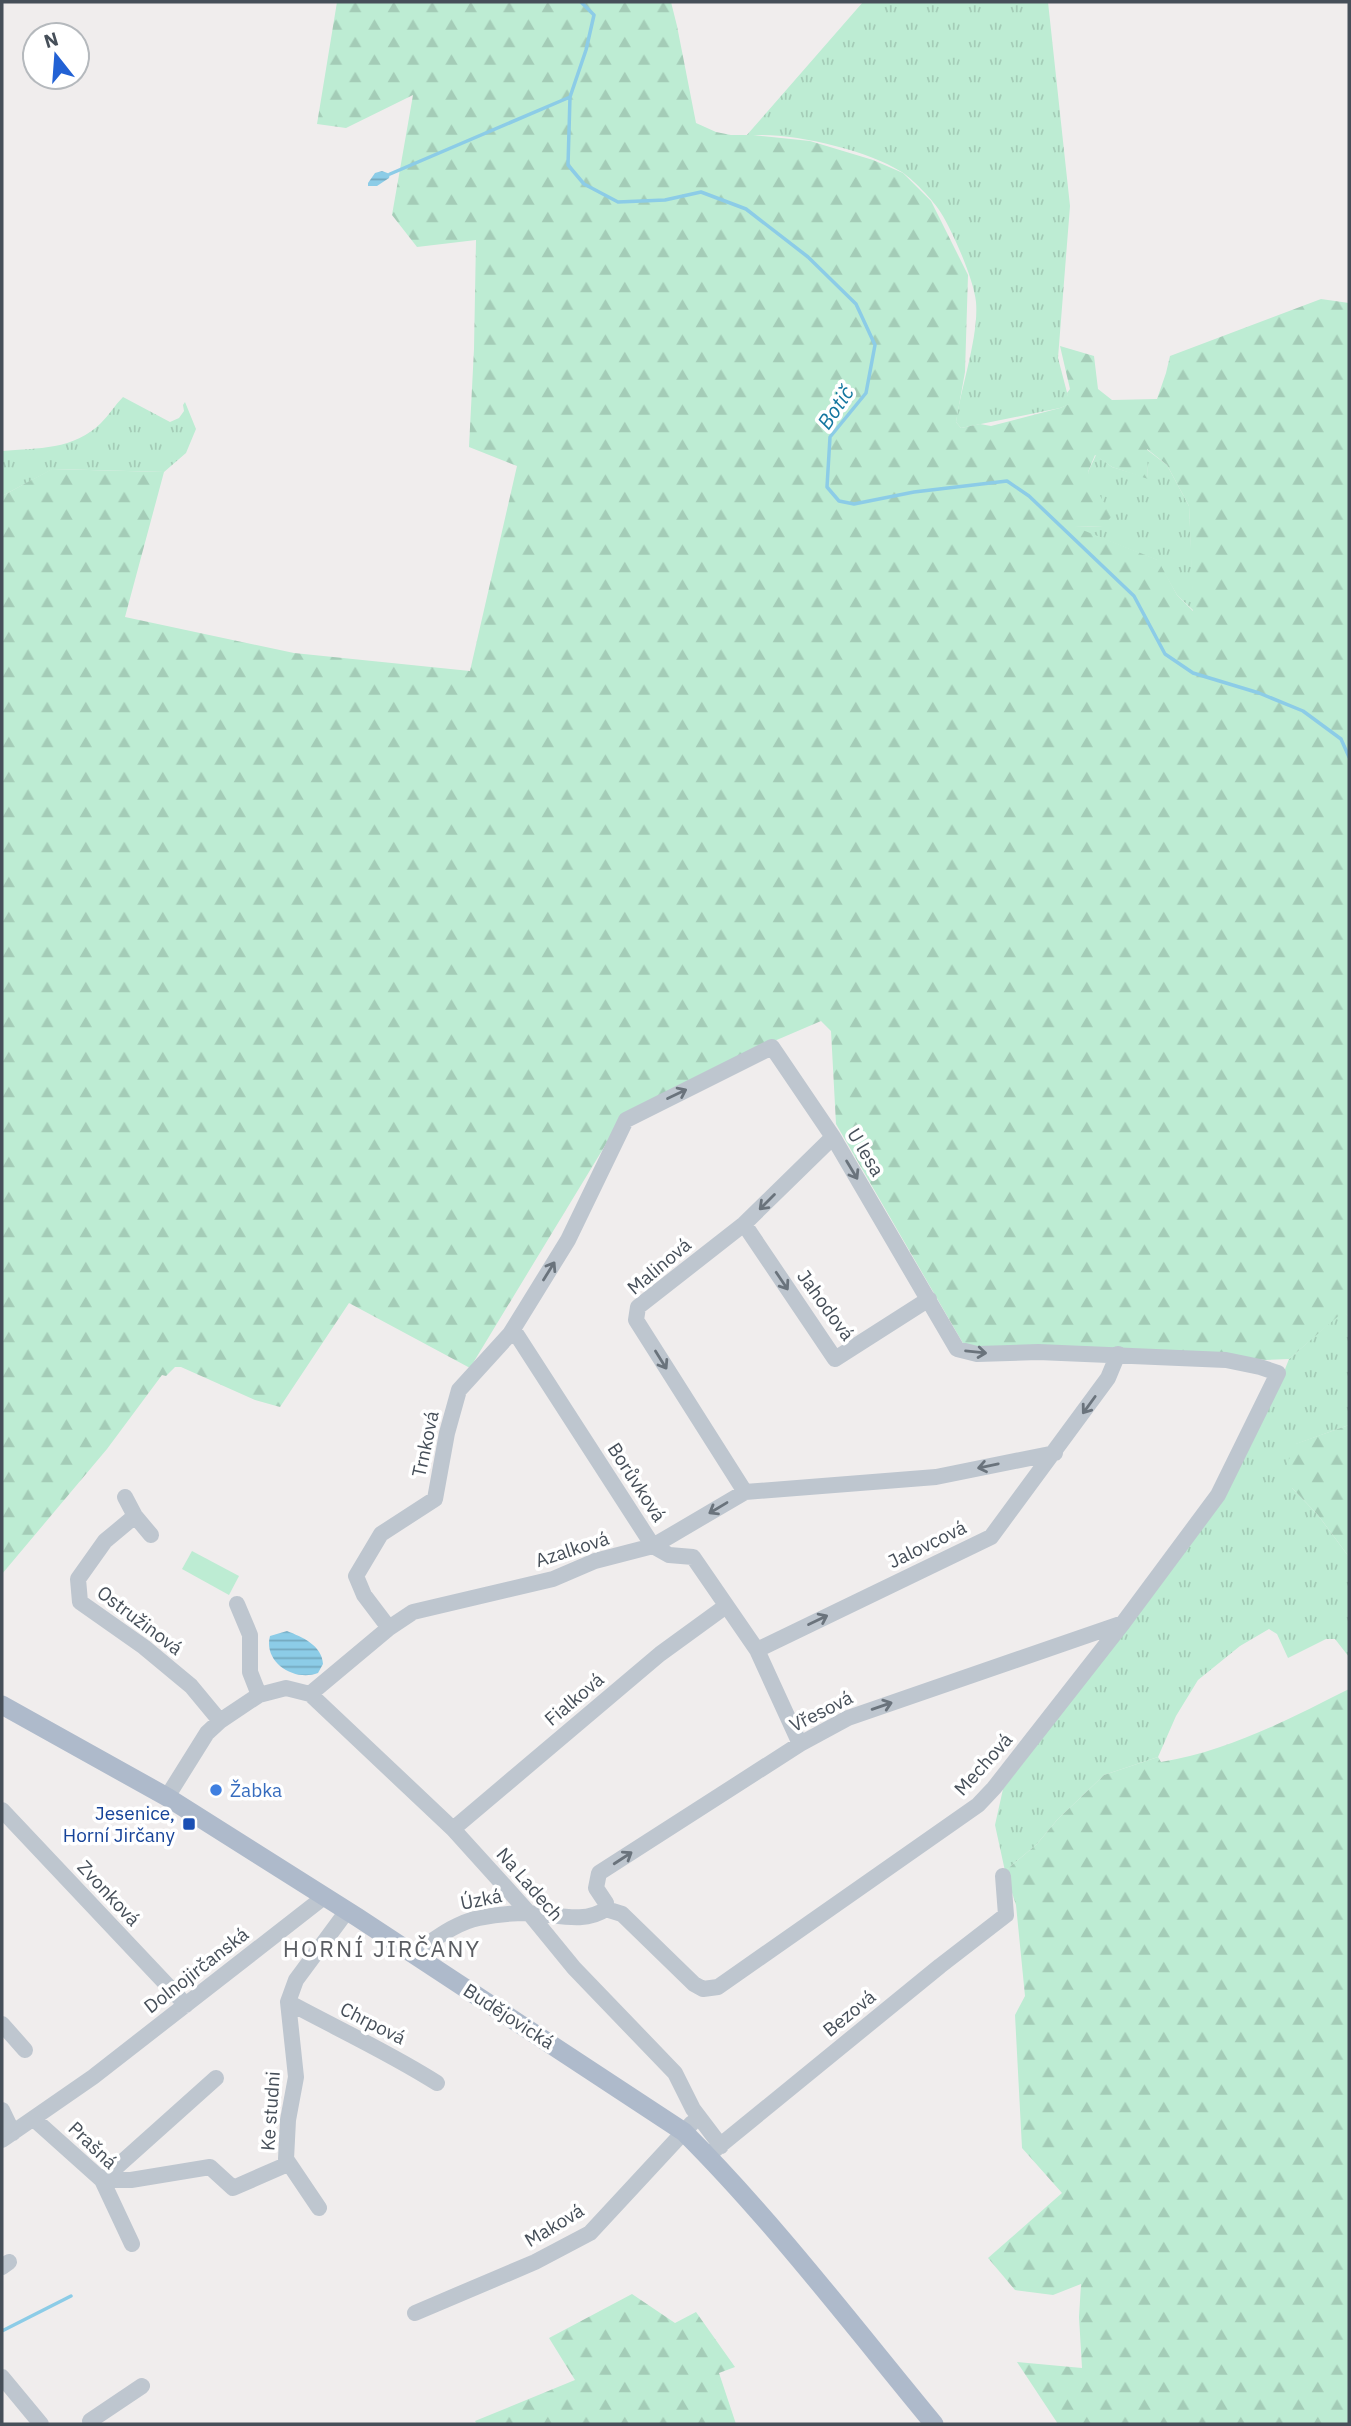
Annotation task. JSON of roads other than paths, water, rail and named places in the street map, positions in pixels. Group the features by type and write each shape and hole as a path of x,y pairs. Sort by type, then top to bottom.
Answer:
{"main road":[{"name":"Budějovická","path":"2,1705 167,1797 714,2150 812,2276 934,2424"}],"street":[{"name":"U lesa","path":"513,1329 568,1240 626,1120 772,1047 833,1137 957,1349 976,1354 1038,1352 1226,1360 1278,1373"},
{"name":"Malinová","path":"745,1492 636,1320 638,1307 744,1224 833,1137"},
{"name":"Jahodová","path":"744,1224 835,1359 929,1299"},
{"name":"Borůvková","path":"513,1329 653,1546 669,1555 694,1557 757,1650 800,1744"},
{"name":"Trnková","path":"389,1628 364,1595 356,1576 381,1534 435,1499 447,1433 459,1390 513,1329"},
{"name":"Jalovcová","path":"757,1650 991,1537 1108,1378 1118,1354"},
{"name":"Mechová","path":"606,1909 622,1914 694,1984 703,1989 718,1987 978,1805 1123,1623 1218,1495 1278,1373"},
{"name":"Azalková","path":"310,1695 389,1628 413,1612 553,1579 595,1561 653,1546 745,1492 936,1477 1055,1453"},
{"path":"125,1497 135,1516 151,1535"},
{"name":"Ostružinová","path":"135,1516 106,1541 78,1579 80,1602 144,1647 191,1686 220,1721"},
{"path":"237,1604 250,1634 250,1672 259,1695"},
{"name":"Fialková","path":"453,1829 660,1654 726,1606"},
{"name":"Vřesová","path":"606,1909 607,1903 596,1888 599,1873 800,1744 848,1718 1123,1623"},
{"path":"167,1797 207,1733 220,1721 259,1695 286,1688 310,1695"},
{"name":"Na Ladech","path":"310,1695 453,1829 529,1913 574,1968 675,2073 714,2150"},
{"name":"Zvonková","path":"2,1810 186,2005"},
{"name":"Bezová","path":"714,2150 1006,1915 1003,1876"},
{"name":"Dolnojirčanská","path":"7,2137 93,2077 324,1897"},
{"name":"Úzká","path":"413,1954 455,1926 476,1918 529,1913 587,1917 606,1909"},
{"path":"288,2002 296,1980 347,1911"},
{"name":"Chrpová","path":"288,2002 350,2036 397,2057 437,2083"},
{"name":"Ke studni","path":"288,2002 296,2077 288,2127 288,2164 319,2208"},
{"path":"2,2024 25,2050"},
{"path":"102,2180 216,2078"},
{"path":"2,2110 7,2137"},
{"path":"684,2132 699,2117"},
{"name":"Prašná","path":"35,2120 102,2180 132,2244"},
{"name":"Maková","path":"415,2313 535,2262 590,2233 684,2132"},
{"name":"Ke studni","path":"102,2180 131,2180 210,2167 233,2188 288,2164"},
{"path":"2,2376 41,2424"},
{"path":"89,2423 142,2386"}],"water":[{"path":"382,171 390,174 389,178 377,186 368,186 375,173"},
{"path":"287,1631 310,1643 319,1652 323,1664 318,1673 299,1675 282,1668 276,1662 271,1654 270,1636"}],"waterway":[{"name":"Botič","path":"581,2 594,15 586,50 570,97 568,165 584,184 618,202 665,200 701,192 746,209 808,257 856,304 875,345 866,393 830,437 827,487 839,501 854,504 914,492 1007,481 1029,496 1134,596 1165,654 1193,673 1259,693 1303,711 1341,739 1349,757"},
{"path":"390,174 570,97"},
{"path":"2,2331 71,2296"}],"place":[{"name":"Žabka","path":"216,1790"},
{"name":"Jesenice, Horní Jirčany","path":"189,1824"}],"district":[{"name":"HORNÍ JIRČANY","path":"382,1948"}]}
